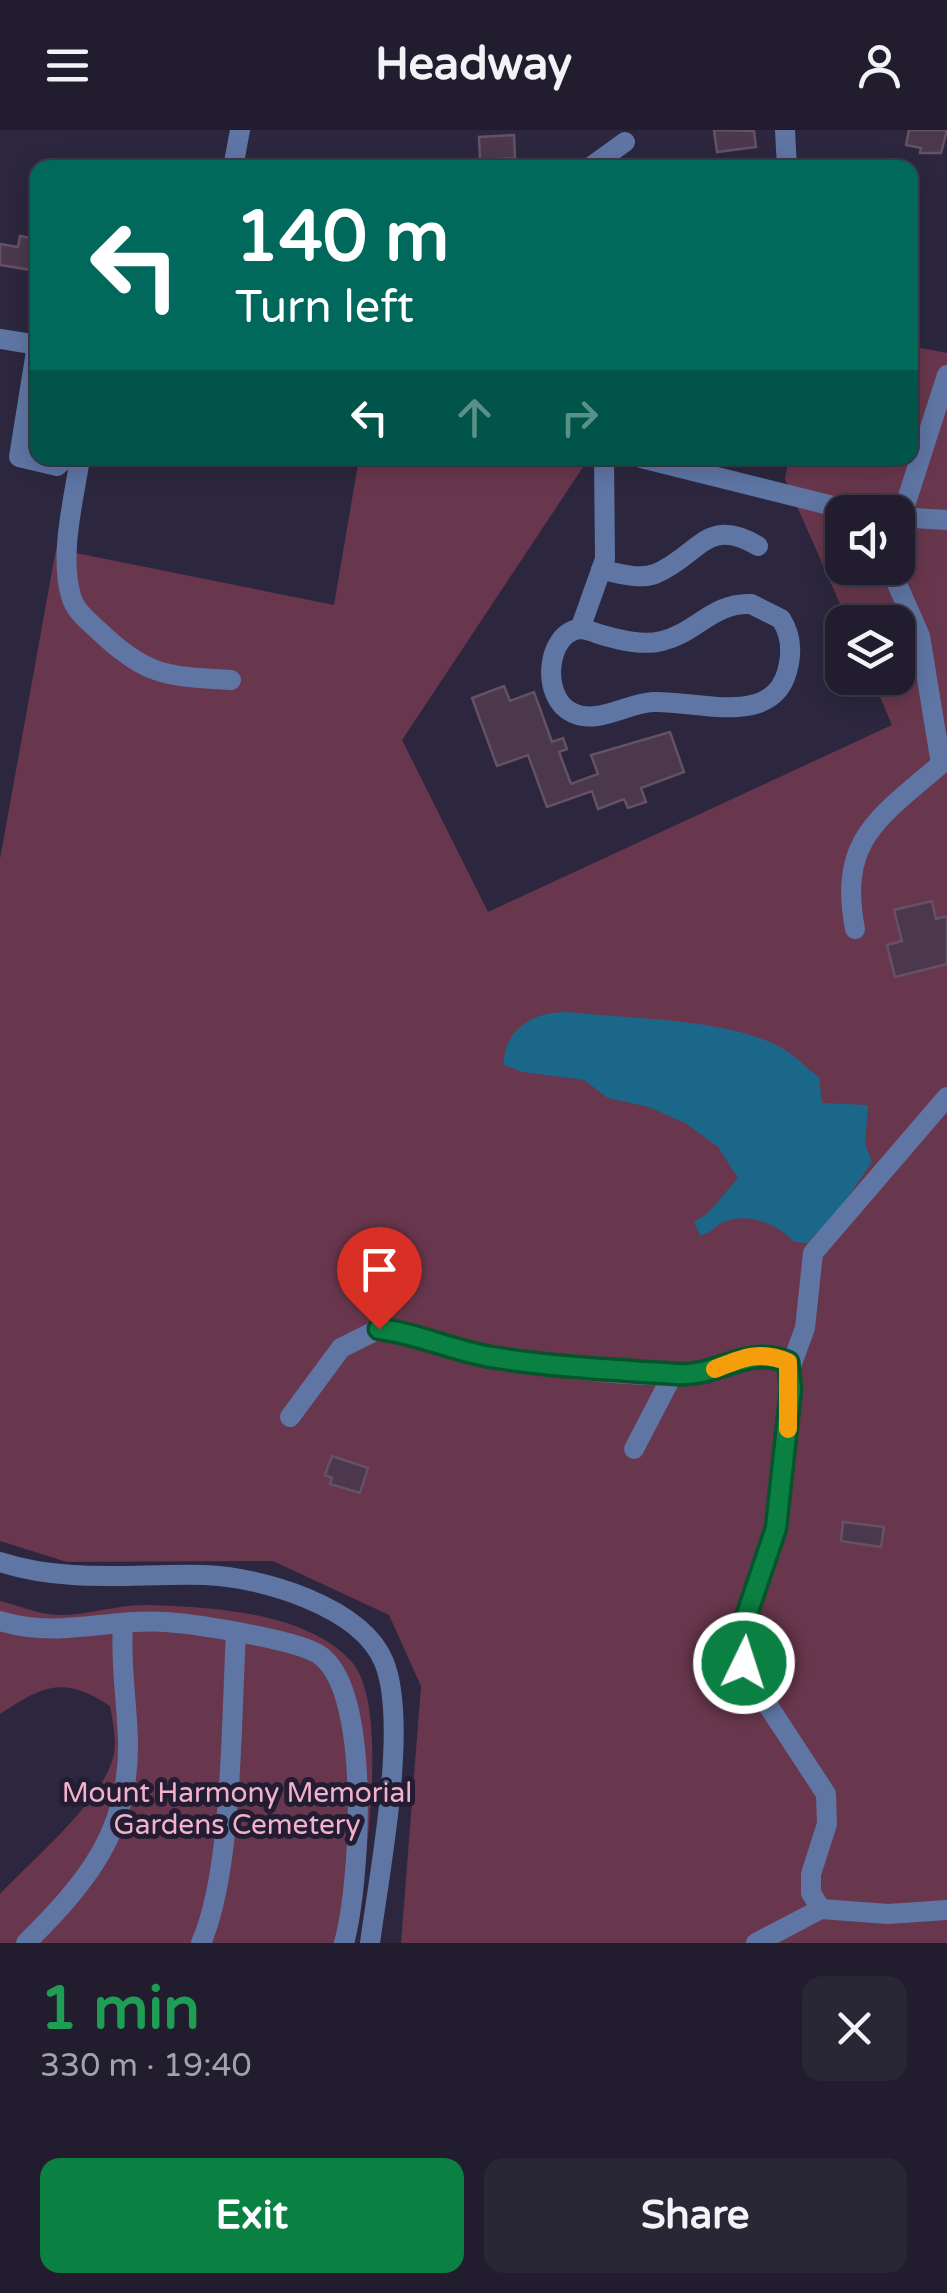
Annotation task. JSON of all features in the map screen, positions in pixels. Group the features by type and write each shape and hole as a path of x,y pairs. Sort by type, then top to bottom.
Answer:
{"street":[{"path":"237,160 240,130"},
{"path":"785,130 787,160"},
{"path":"601,160 625,142"},
{"path":"0,339 30,344"},
{"path":"918,461 947,375"},
{"path":"30,389 19,457 30,460"},
{"path":"79,465 69,558 69,584 78,610 136,665 177,676 231,680"},
{"path":"580,629 624,640 663,641 715,610 751,604 781,620 790,654 784,679 759,704 733,709 674,702 627,704 590,717 569,712 554,700 550,685 555,652 580,629 605,559 604,465"},
{"path":"670,465 825,504"},
{"path":"907,495 917,465"},
{"path":"915,519 947,520"},
{"path":"602,570 636,577 655,574 714,534 741,536 758,546"},
{"path":"856,929 852,863 868,827 944,762 920,636 898,585"},
{"path":"822,1909 811,1893 811,1874 828,1824 826,1794 761,1699 744,1663 745,1620 776,1528 791,1366 806,1328 808,1265 830,1230 947,1097"},
{"path":"290,1417 341,1348 379,1329 488,1357 673,1374 705,1373 739,1357 758,1355 791,1366"},
{"path":"634,1449 673,1374"},
{"path":"0,1562 57,1576 208,1575 251,1580 322,1607 368,1637 384,1661 393,1730 370,1943"},
{"path":"0,1621 65,1632 168,1622 314,1651 334,1668 351,1718 356,1813 344,1943"},
{"path":"26,1943 78,1890 108,1846 127,1764 120,1666 123,1624"},
{"path":"201,1943 212,1913 221,1844 236,1634"},
{"path":"756,1943 822,1909 888,1914 947,1910"}],"green space":[{"path":"918,348 947,353 947,1943 401,1943 421,1686 389,1615 273,1561 67,1562 0,1541 0,859 56,549 334,605 358,465 584,465 402,740 488,912 892,725 879,695 915,695 915,605 841,605 832,585 915,585 915,495 825,495 825,570 785,479 788,465 918,465"},
{"name":"Mount Harmony Memorial Gardens Cemetery","path":"0,1601 59,1615 149,1605 256,1615 308,1631 350,1660 363,1682 372,1753 368,1839 355,1943 0,1943 0,1894 93,1795 112,1761 115,1741 110,1706 79,1690 41,1691 0,1714"}],"water":[{"path":"567,1012 707,1025 760,1038 782,1048 819,1077 822,1103 868,1105 865,1144 872,1162 839,1210 808,1243 794,1242 760,1221 739,1218 700,1235 694,1222 708,1213 738,1178 718,1147 687,1124 649,1107 608,1098 584,1080 523,1072 504,1065 509,1041 523,1025 544,1015"}],"building":[{"path":"714,130 754,131 756,147 717,152"},
{"path":"909,130 947,130 941,153 920,153 921,148 906,145"},
{"path":"514,135 515,158 480,160 479,137"},
{"path":"20,236 30,238 30,270 0,265 0,244 18,247"},
{"path":"504,686 510,701 534,692 552,742 563,738 567,749 559,752 571,784 598,774 591,755 670,732 684,772 641,788 646,802 628,808 624,799 598,809 592,791 547,807 528,755 497,766 472,698"},
{"path":"932,901 936,919 947,916 947,964 895,977 887,945 902,941 894,910"},
{"path":"332,1456 368,1468 360,1493 330,1484 332,1478 325,1475"},
{"path":"843,1522 884,1527 881,1547 841,1541"}],"slow traffic":[{"path":"715,1369 739,1357 758,1355 788,1362 788,1429"}],"route":[{"path":"379,1329 488,1357 632,1372 692,1375 720,1368 739,1357 758,1355 788,1362 791,1389 776,1528 745,1620 744,1663"}]}
